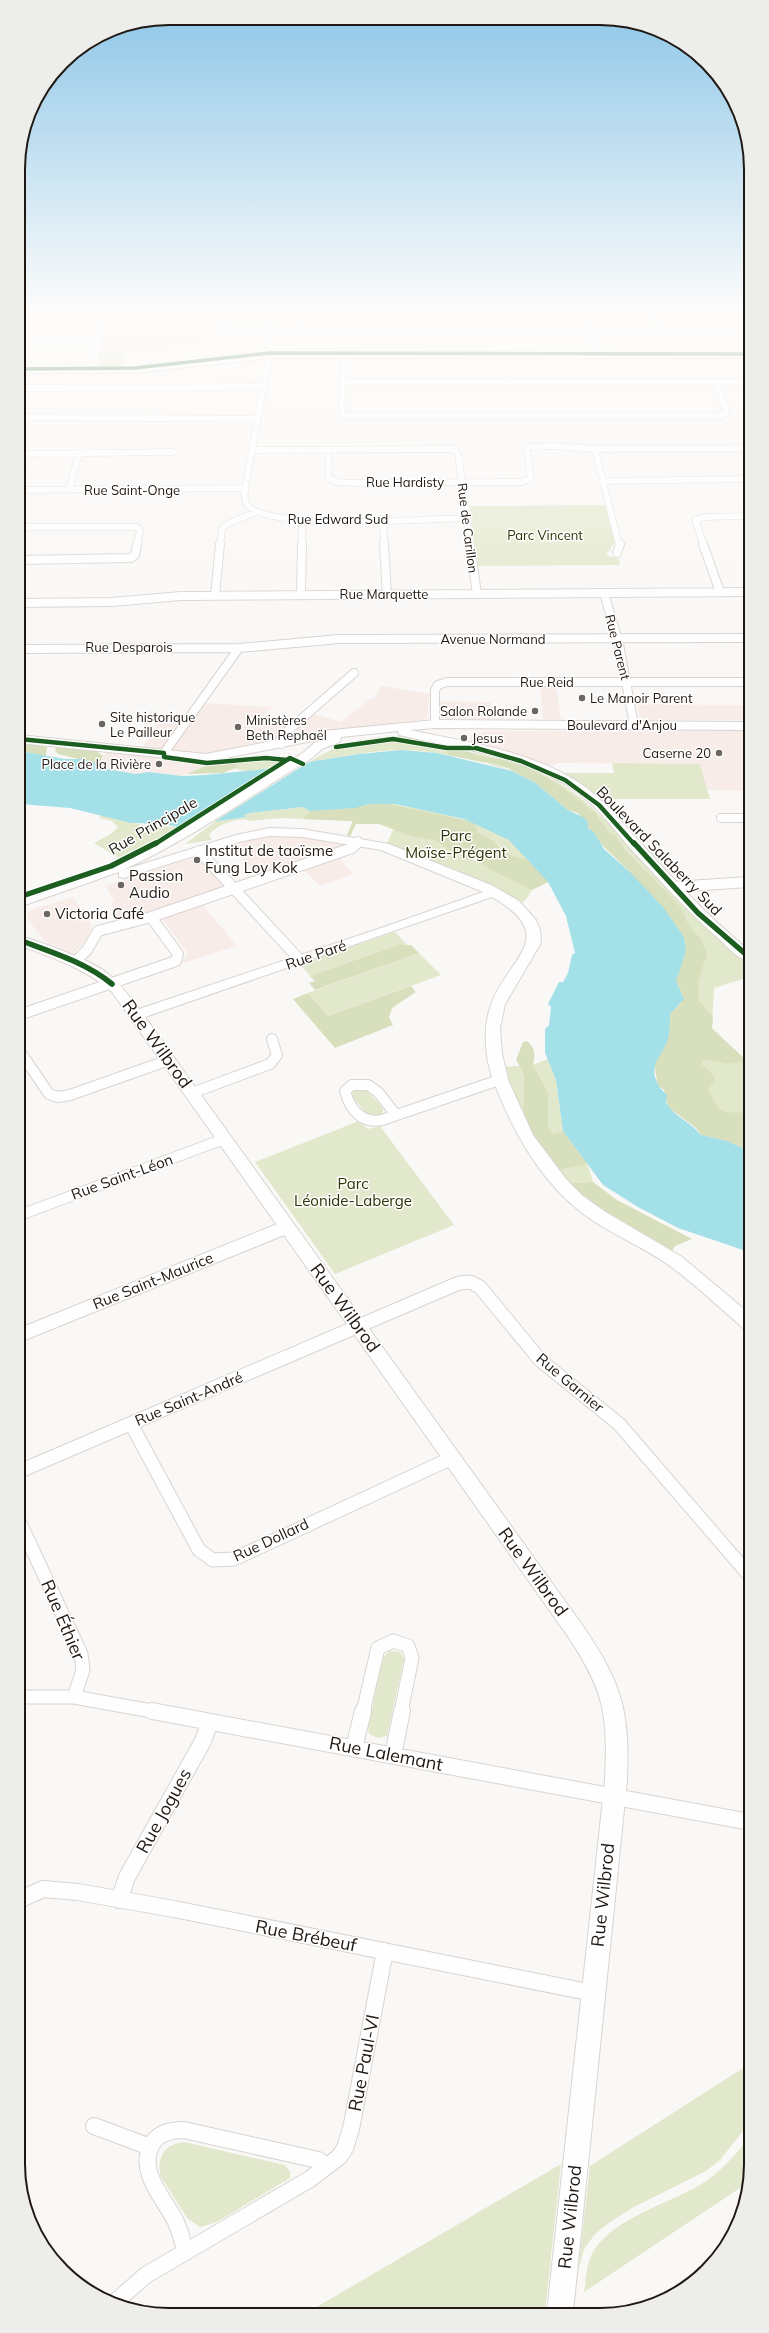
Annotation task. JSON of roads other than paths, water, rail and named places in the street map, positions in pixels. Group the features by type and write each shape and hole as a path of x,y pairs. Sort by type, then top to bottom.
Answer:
{"street":[{"path":"215,596 222,529 227,524 256,512 245,502 245,488 258,419 243,419"},
{"name":"Rue Hardisty","path":"328,450 328,476 337,482 463,482 528,480 532,476 527,450 532,447 595,449"},
{"path":"618,553 620,542 595,449 744,448"},
{"name":"Rue de Carillon","path":"252,450 454,449 458,453 463,482 477,594"},
{"path":"25,454 173,452"},
{"path":"69,490 79,454"},
{"path":"604,481 744,479"},
{"name":"Rue Saint-Onge","path":"25,490 245,488"},
{"name":"Rue Edward Sud","path":"256,512 278,518 302,520 467,518"},
{"path":"720,592 695,520 705,517 744,516"},
{"path":"383,519 387,594"},
{"path":"301,595 302,520"},
{"path":"25,527 139,528 136,553 131,558 25,560"},
{"name":"Rue Marquette","path":"25,603 112,602 168,597 215,596 744,592"},
{"name":"Rue Parent","path":"604,593 617,638 634,725"},
{"name":"Avenue Normand","path":"239,648 329,640 744,638"},
{"name":"Rue Desparois","path":"25,649 148,647 239,648"},
{"path":"164,753 239,648"},
{"path":"281,744 279,741 282,736 354,673"},
{"name":"Rue Reid","path":"435,727 434,690 441,684 455,681 744,682"},
{"name":"Boulevard d'Anjou","path":"435,727 464,729 495,725 744,726"},
{"path":"25,741 206,758 323,735 378,729 435,727 444,741"},
{"name":"Boulevard Salaberry Sud","path":"308,755 347,740 435,727"},
{"path":"197,825 308,755 318,746 334,739 378,729"},
{"name":"Boulevard Salaberry Sud","path":"403,732 521,761 572,784 604,810 673,887 720,934 744,953"},
{"path":"281,744 308,755"},
{"path":"721,818 744,818"},
{"name":"Rue Principale","path":"124,874 152,858 197,825"},
{"name":"Rue Principale","path":"25,901 122,866 197,825"},
{"name":"Rue Principale","path":"25,908 124,874 250,835 278,831 302,832 387,848 494,892 514,904 525,915 533,930 534,939 530,952 503,993 494,1014 492,1043 500,1080 516,1116 537,1152 554,1176 573,1197 595,1213 678,1263 744,1319"},
{"path":"74,962 87,950 98,931 151,916 234,889 352,848 358,842"},
{"path":"199,851 300,960"},
{"path":"673,887 744,882"},
{"name":"Rue Paré","path":"137,1016 494,892"},
{"path":"25,1013 170,965 178,960 176,950 151,916"},
{"name":"Rue Wilbrod","path":"25,934 42,950"},
{"name":"Rue Wilbrod","path":"25,943 74,962 95,972 112,984 169,1060 585,1645 605,1679 614,1703 618,1726 614,1797 560,2308"},
{"path":"192,1093 270,1064 277,1055 272,1039"},
{"path":"25,1058 46,1092 58,1097 70,1095 169,1060"},
{"path":"396,1115 378,1092 368,1085 352,1086 346,1091 346,1098 367,1121 378,1121 396,1115 500,1080"},
{"name":"Rue Saint-Léon","path":"25,1213 224,1139"},
{"name":"Rue Saint-Maurice","path":"25,1333 287,1228"},
{"name":"Rue Garnier","path":"358,1327 459,1283 470,1282 478,1285 540,1360 619,1424 744,1569"},
{"name":"Rue Saint-André","path":"25,1469 358,1327"},
{"name":"Rue Dollard","path":"131,1424 199,1550 213,1560 234,1558 452,1458"},
{"name":"Rue Éthier","path":"25,1534 81,1654 83,1670 74,1697"},
{"path":"354,1748 378,1648 383,1643 397,1640 408,1646 412,1658 393,1755"},
{"name":"Rue Lalemant","path":"25,1697 74,1697 744,1821"},
{"name":"Rue Jogues","path":"119,1900 127,1877 203,1741 210,1722"},
{"name":"Rue Brébeuf","path":"25,1897 33,1892 51,1889 119,1900 593,1993"},
{"name":"Rue Paul-VI","path":"119,2299 146,2275 299,2185 339,2157 345,2148 351,2129 385,1951"},
{"path":"94,2126 150,2146"},
{"path":"186,2252 176,2223 152,2179 147,2166 150,2146 164,2133 173,2130 184,2130 318,2160 326,2166"}],"water":[{"path":"401,750 437,753 512,771 534,782 568,810 583,817 588,822 588,828 594,832 604,849 630,872 663,907 684,937 686,951 676,981 684,999 670,1014 670,1030 668,1039 655,1065 655,1077 659,1086 667,1096 666,1102 669,1107 701,1135 727,1141 744,1149 744,1250 678,1228 638,1207 603,1185 563,1131 556,1080 545,1053 545,1029 549,1025 551,1007 548,1004 559,982 563,982 568,973 572,955 575,953 566,916 548,882 509,840 464,819 395,804 369,804 356,808 310,811 303,807 250,813 244,815 246,817 177,827 165,824 131,823 70,808 25,804 25,752 65,759 83,759 98,764 97,767 135,774 149,772 182,776 257,770 359,754"}],"place":[{"name":"Le Manoir Parent","path":"582,698"},
{"name":"Salon Rolande","path":"535,711"},
{"name":"Site historique Le Pailleur","path":"102,724"},
{"name":"Ministères Beth Rephaël","path":"238,727"},
{"name":"Jesus","path":"464,738"},
{"name":"Caserne 20","path":"719,753"},
{"name":"Place de la Rivière","path":"159,764"},
{"name":"Institut de taoïsme Fung Loy Kok","path":"197,860"},
{"name":"Passion Audio","path":"121,885"},
{"name":"Victoria Café","path":"47,914"}],"park label":[{"name":"Parc Vincent","path":"545,535"},
{"name":"Parc Moïse-Prégent","path":"456,844"},
{"name":"Parc Léonide-Laberge","path":"353,1192"}]}
